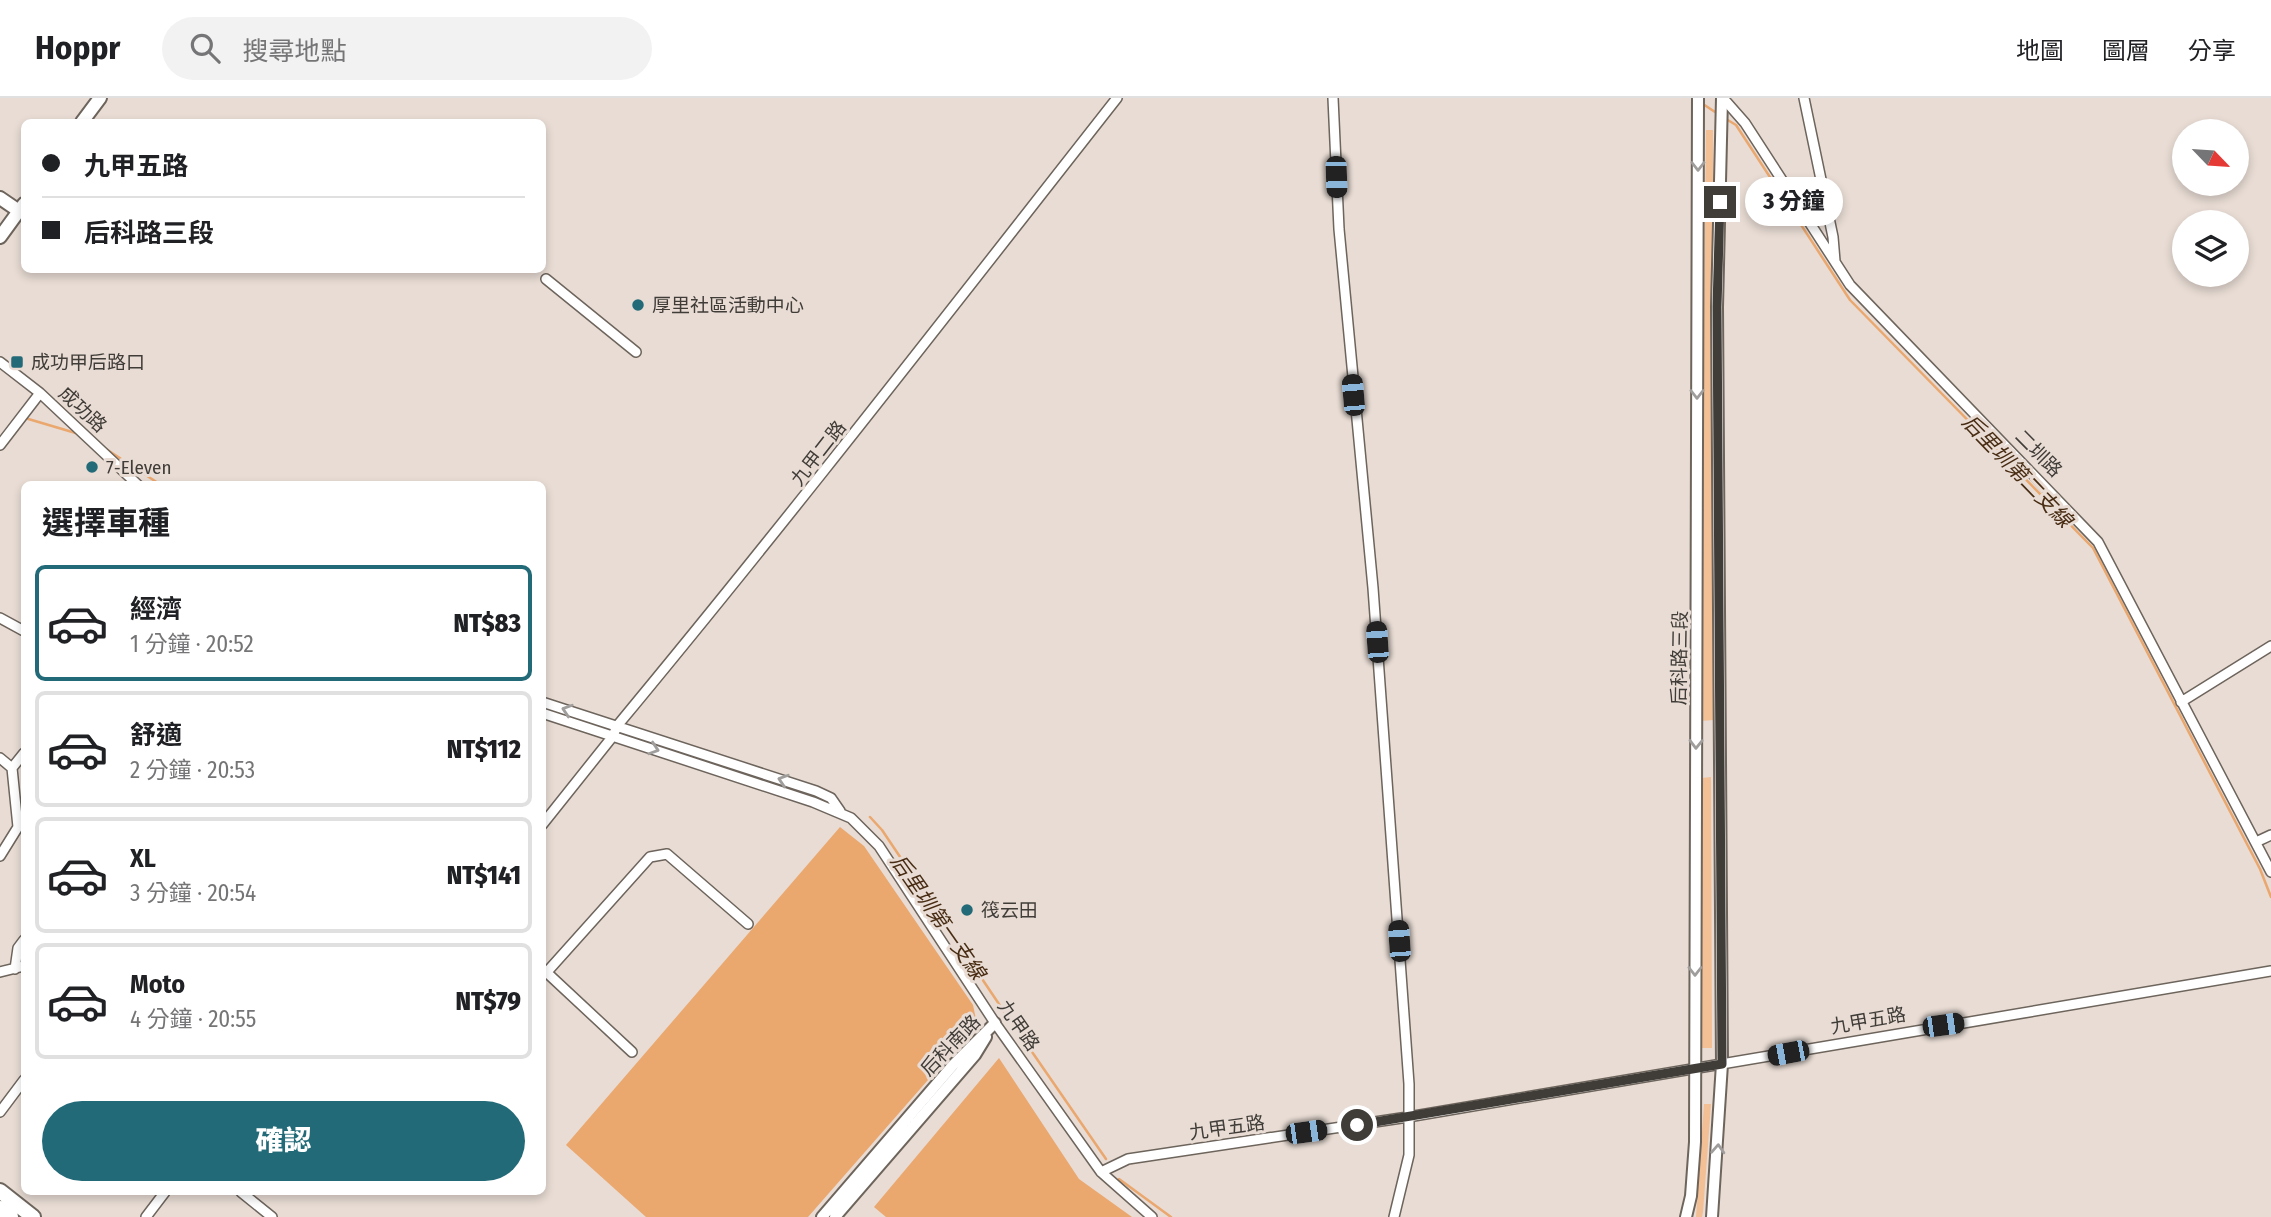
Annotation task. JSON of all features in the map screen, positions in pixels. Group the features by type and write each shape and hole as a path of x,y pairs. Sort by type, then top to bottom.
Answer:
{"main road":[{"path":"84,119 100,98"},
{"path":"0,198 21,207"},
{"path":"0,237 21,208"},
{"path":"0,1191 33,1217"},
{"path":"0,1208 11,1217"}],"street":[{"name":"九甲二路","path":"546,820 613,736 617,726 790,517 967,286 1117,98"},
{"path":"1333,98 1339,229 1373,588 1406,1022 1409,1155 1394,1217"},
{"name":"后科路三段","path":"1686,1217 1691,1196 1695,1142 1698,98"},
{"name":"后科路三段","path":"1712,1217 1716,1194 1722,1064 1717,307 1723,98"},
{"name":"二圳路","path":"1723,98 1745,123 1835,261 1875,313 2040,479 2098,542 2271,872"},
{"path":"1804,98 1833,237 1835,261"},
{"path":"545,279 636,352"},
{"name":"成功路","path":"0,362 40,393 134,481"},
{"path":"0,445 40,393"},
{"path":"0,618 21,629"},
{"path":"2181,702 2271,646"},
{"name":"九甲路","path":"546,703 831,798 841,812 861,827 879,846 995,1023 1101,1172 1152,1217"},
{"name":"九甲路","path":"546,714 841,812"},
{"path":"12,768 21,757"},
{"path":"0,758 12,768 18,827 0,856"},
{"path":"2256,842 2271,835"},
{"path":"546,970 650,858 667,854 748,924"},
{"path":"0,972 20,968 18,948 21,944"},
{"name":"九甲五路","path":"1101,1172 1128,1159 1409,1117 1891,1033 2271,971"},
{"path":"546,972 632,1052"},
{"name":"后科南路","path":"822,1217 953,1065 995,1023"},
{"name":"后科南路","path":"835,1217 975,1055 995,1023"},
{"path":"0,1112 21,1084"},
{"path":"146,1217 163,1195"},
{"path":"245,1195 272,1217"}],"shaded area":[{"path":"1706,130 1713,130 1714,720 1700,721"},
{"path":"1711,777 1712,1048 1701,1048 1702,778"},
{"path":"840,827 864,846 973,1005 977,1024 808,1217 646,1217 566,1145"},
{"path":"999,1058 1079,1179 1132,1217 886,1217 874,1207"},
{"path":"1704,1104 1711,1104 1703,1212 1702,1217 1696,1217"}],"waterway":[{"name":"后里圳第二支線","path":"1703,104 1718,114"},
{"name":"后里圳第二支線","path":"1726,119 1736,125 1850,300 2093,548 2260,869 2271,897"},
{"name":"后里圳第一支線","path":"25,418 79,434"},
{"name":"后里圳第一支線","path":"103,447 155,481"},
{"name":"后里圳第一支線","path":"546,708 601,726"},
{"name":"后里圳第一支線","path":"630,736 808,795"},
{"name":"后里圳第一支線","path":"870,817 882,830 1007,1016"},
{"name":"后里圳第一支線","path":"1012,1023 1106,1159"},
{"name":"后里圳第一支線","path":"1119,1179 1171,1217"}],"place":[{"name":"厚里社區活動中心","path":"638,305"},
{"name":"成功甲后路口","path":"17,362"},
{"name":"7-Eleven","path":"92,467"},
{"name":"筏云田","path":"967,910"}],"route":[{"path":"1357,1125 1722,1064 1717,307 1720,202"}]}
